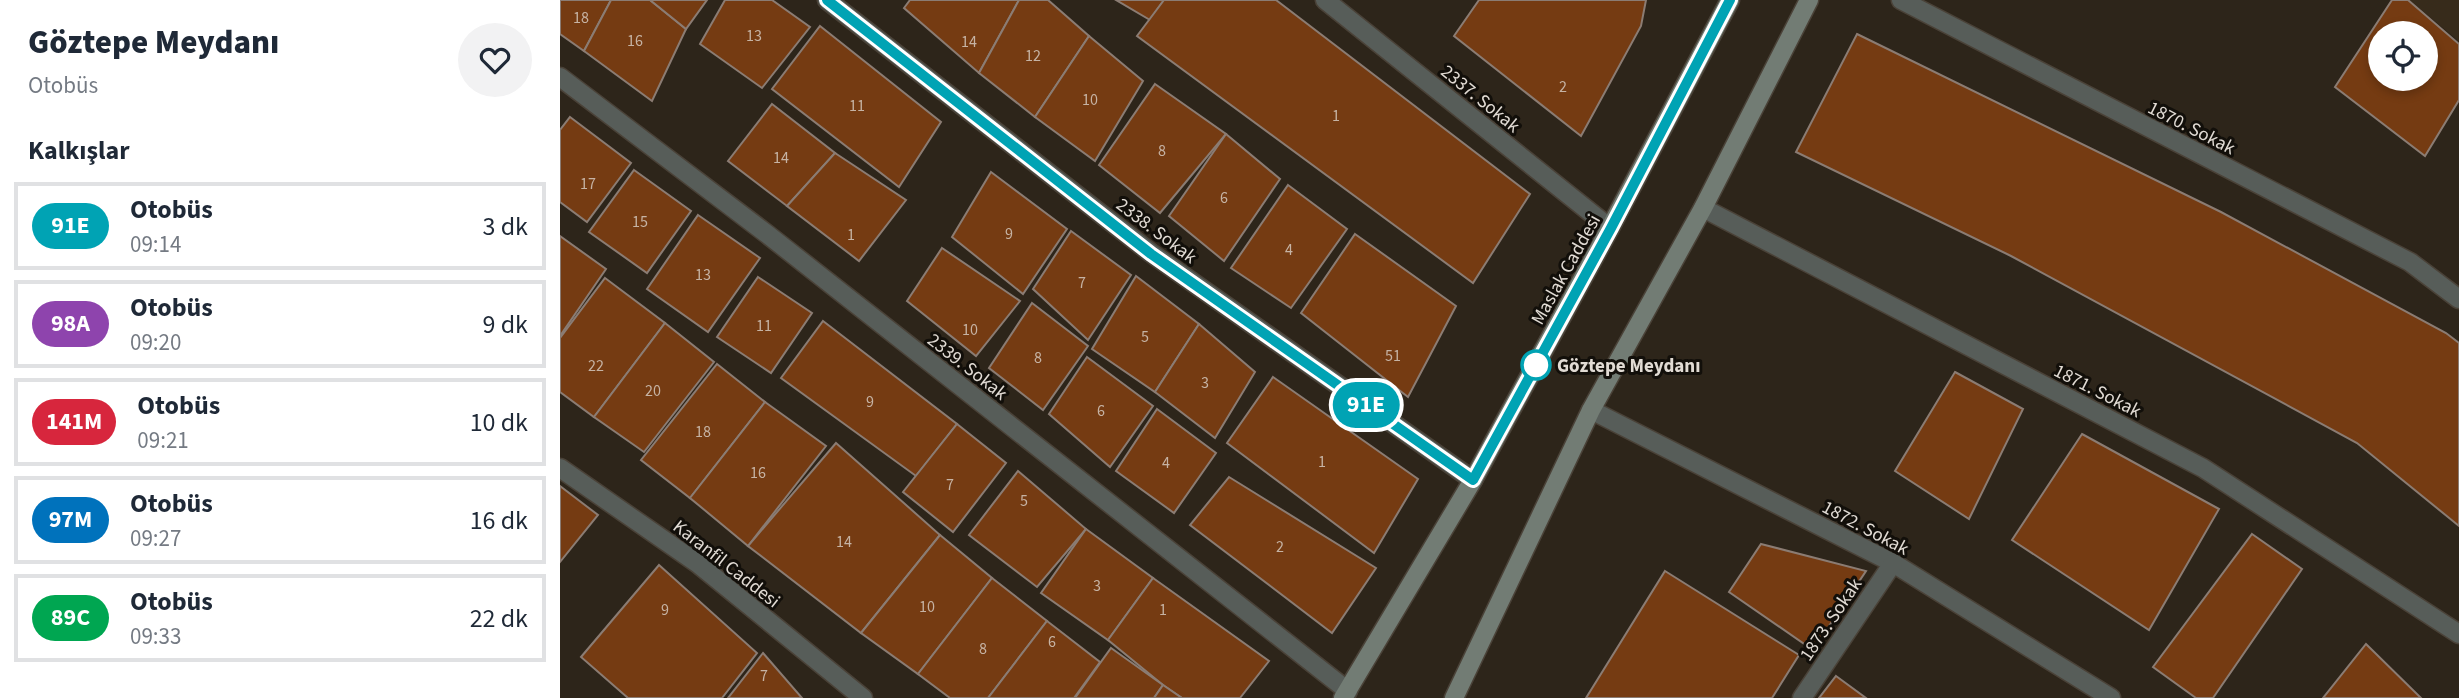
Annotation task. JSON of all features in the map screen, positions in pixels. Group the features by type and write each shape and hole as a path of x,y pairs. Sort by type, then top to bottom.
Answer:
{"main road":[{"name":"Maslak Caddesi","path":"1345,695 1473,480 1611,228 1730,0"},
{"path":"1454,698 1591,410 1703,208 1809,0"}],"street":[{"name":"2338. Sokak","path":"827,0 1151,254 1473,480"},
{"name":"2337. Sokak","path":"1325,0 1611,228"},
{"name":"1870. Sokak","path":"1901,0 2410,262 2459,299"},
{"name":"2339. Sokak","path":"560,77 778,243 1345,695"},
{"name":"1871. Sokak","path":"1703,208 2203,468 2459,634"},
{"name":"1872. Sokak","path":"1591,410 1893,564 2092,694 2111,698"},
{"name":"Karanfil Caddesi","path":"560,468 696,563 863,698"},
{"name":"1873. Sokak","path":"1802,698 1893,564"}],"shaded area":[{"path":"2409,0 2459,0 2459,41 2438,21"}],"building":[{"path":"560,0 611,0 584,51 560,34"},
{"path":"611,0 650,0 686,29 652,101 584,51"},
{"path":"650,0 707,0 686,29"},
{"path":"725,0 772,0 810,27 762,88 700,44"},
{"path":"910,0 1019,0 979,73 904,8"},
{"path":"1019,0 1048,0 1089,36 1035,117 979,73"},
{"path":"1116,0 1164,0 1150,20"},
{"path":"1164,0 1276,0 1530,194 1473,283 1137,36"},
{"path":"1479,0 1646,0 1641,26 1581,136 1454,36"},
{"path":"2392,0 2408,0 2432,21 2378,21"},
{"path":"820,26 941,122 899,187 772,89"},
{"path":"2438,26 2459,44 2459,100 2425,156 2335,87 2368,37 2368,91 2438,91"},
{"path":"1857,34 2221,212 2446,333 2459,343 2459,526 2357,443 2011,256 1796,152"},
{"path":"1089,36 1143,81 1095,161 1035,117"},
{"path":"1155,84 1226,134 1160,213 1099,165"},
{"path":"772,104 835,153 787,206 728,161"},
{"path":"570,117 631,163 587,222 560,202 560,130"},
{"path":"1226,134 1280,179 1224,261 1169,216"},
{"path":"835,153 906,200 859,261 787,206"},
{"path":"634,170 691,211 647,273 589,232"},
{"path":"991,172 1067,229 1023,294 952,237"},
{"path":"1288,185 1347,229 1291,308 1231,268"},
{"path":"698,215 760,258 708,332 647,289"},
{"path":"1071,231 1131,275 1088,340 1033,289"},
{"path":"1355,234 1456,306 1408,397 1301,313"},
{"path":"560,236 606,269 560,336"},
{"path":"942,248 1020,301 976,356 907,301"},
{"path":"1136,276 1199,324 1155,392 1092,349"},
{"path":"758,277 812,313 771,373 717,337"},
{"path":"605,278 665,323 594,417 560,392 560,338"},
{"path":"1032,303 1088,346 1043,410 989,368"},
{"path":"823,321 957,424 916,476 781,378"},
{"path":"665,323 714,362 644,452 594,417"},
{"path":"1199,324 1255,372 1215,438 1155,392"},
{"path":"1087,357 1153,406 1110,467 1049,414"},
{"path":"717,364 765,402 690,498 641,460"},
{"path":"1955,372 2023,409 1969,519 1895,471"},
{"path":"1273,377 1418,479 1374,553 1227,443"},
{"path":"765,402 826,446 748,546 690,498"},
{"path":"1157,409 1216,453 1174,513 1116,471"},
{"path":"957,424 1006,463 953,532 903,492"},
{"path":"2082,434 2219,509 2149,630 2012,540"},
{"path":"836,443 940,535 861,633 748,546"},
{"path":"1018,471 1086,529 1037,587 969,535"},
{"path":"1229,477 1376,568 1332,633 1190,525"},
{"path":"560,486 598,515 560,562"},
{"path":"1086,529 1153,578 1108,640 1041,593"},
{"path":"2252,534 2302,569 2213,698 2196,698 2153,667"},
{"path":"940,535 992,578 918,674 861,633"},
{"path":"1761,544 1866,571 1813,650 1729,592"},
{"path":"659,565 757,653 722,698 628,698 581,657"},
{"path":"1665,571 1799,655 1772,698 1586,698"},
{"path":"992,578 1047,621 988,698 950,698 918,674"},
{"path":"1153,578 1269,661 1240,698 1182,698 1108,640"},
{"path":"1047,621 1100,662 1074,698 988,698"},
{"path":"2366,644 2421,698 2323,698"},
{"path":"1111,648 1163,685 1154,698 1075,698"},
{"path":"763,653 802,698 728,698"},
{"path":"1836,676 1866,698 1819,698"},
{"path":"1163,685 1182,698 1154,698"}],"bus line":[{"name":"91E","path":"827,0 1151,254 1473,480 1611,228 1730,0"}],"place":[{"name":"Göztepe Meydanı","path":"1536,365"}]}
